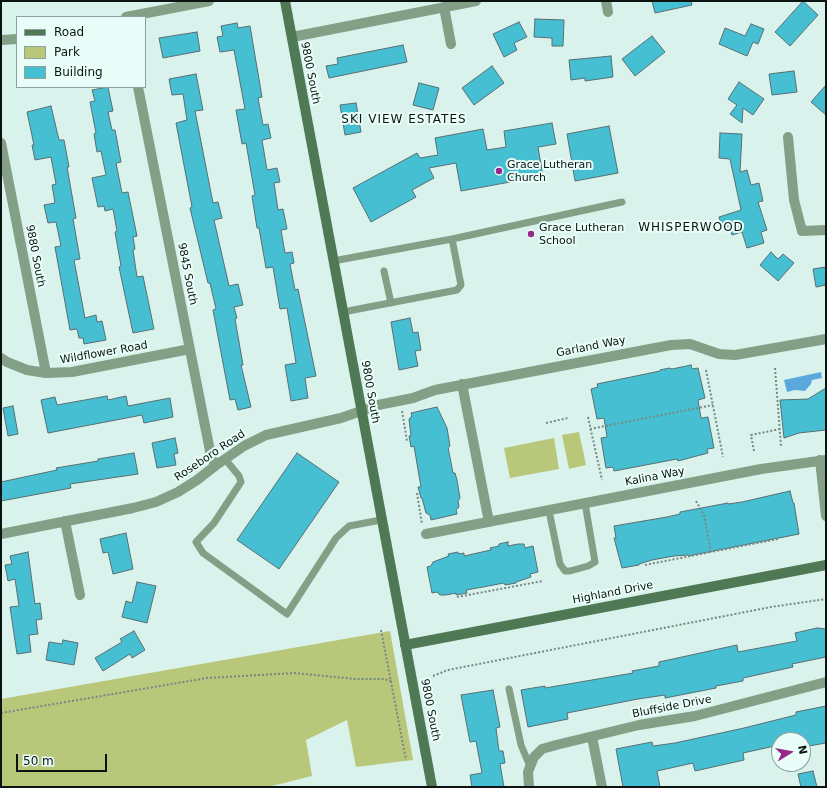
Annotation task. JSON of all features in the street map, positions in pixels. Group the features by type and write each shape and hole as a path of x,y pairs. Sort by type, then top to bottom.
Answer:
{"street":[{"path":"131,16 209,1"},
{"name":"9800 South","path":"285,1 432,787"},
{"path":"292,37 476,1"},
{"path":"606,1 608,12"},
{"path":"444,7 451,44"},
{"path":"1,40 16,39"},
{"name":"9845 South","path":"138,88 210,451 215,466"},
{"path":"788,137 794,200 802,231 826,230"},
{"name":"9880 South","path":"1,143 46,373"},
{"name":"Garland Way","path":"361,411 378,405 462,384 671,345 690,344 719,354 735,355 826,338"},
{"name":"Wildflower Road","path":"1,358 27,370 46,373 72,372 190,349"},
{"path":"462,384 489,522"},
{"name":"Roseboro Road","path":"1,534 133,508 156,502 178,492 244,446 266,435 341,418 361,411"},
{"path":"823,460 826,516"},
{"name":"Kalina Way","path":"424,530 489,522 761,469 823,460"},
{"path":"65,521 80,595"},
{"name":"Highland Drive","path":"405,645 826,565"},
{"name":"Bluffside Drive","path":"529,764 542,750 592,736 639,725 695,716 826,682"},
{"path":"592,736 602,787"},
{"path":"529,764 529,787"}],"lane":[{"path":"333,261 452,239 622,202"},
{"path":"343,312 457,290 461,285 452,239"},
{"path":"384,271 391,303"},
{"path":"224,459 239,476 241,482 214,523 196,542 203,553 287,614 336,538 349,526 381,520"},
{"path":"549,511 560,564 565,571 570,571 588,566 595,562 585,503"},
{"path":"510,689 521,745 529,764"}],"path":[{"path":"775,368 781,446"},
{"path":"706,370 723,457"},
{"path":"590,429 713,405"},
{"path":"402,411 407,441"},
{"path":"588,416 602,480"},
{"path":"546,423 568,418"},
{"path":"754,451 751,435 780,429"},
{"path":"416,493 424,530"},
{"path":"696,501 704,515 711,552"},
{"path":"645,565 778,539"},
{"path":"457,596 543,581"},
{"path":"433,676 448,670 771,607 826,599"},
{"path":"381,630 406,760"},
{"path":"1,713 207,678 295,673 355,679 384,679 391,681"}],"green space":[{"path":"579,432 586,465 569,469 562,435"},
{"path":"554,438 559,469 510,478 504,448"},
{"path":"390,631 413,760 356,767 347,720 306,740 312,776 268,787 1,787 1,699"}],"water":[{"path":"821,372 822,378 812,380 811,384 805,391 795,390 787,392 784,380"}],"building":[{"path":"652,1 691,1 692,5 655,13"},
{"path":"803,1 818,15 790,46 775,32"},
{"path":"535,19 564,20 563,46 552,46 552,38 534,37"},
{"path":"519,22 527,37 514,43 517,50 504,57 493,34"},
{"path":"237,23 238,28 250,26 262,97 258,98 263,125 268,124 271,138 262,140 267,170 277,168 280,182 274,183 278,210 283,209 287,229 281,230 285,253 292,252 294,263 290,264 295,290 298,289 316,376 305,378 308,398 291,401 285,365 296,363 287,308 280,309 273,267 266,268 259,228 257,228 252,196 255,195 246,143 242,144 236,110 245,109 234,50 220,52 217,37 223,36 221,26"},
{"path":"751,24 764,29 758,44 753,42 747,56 719,44 725,28 745,36"},
{"path":"197,32 200,51 163,58 159,38"},
{"path":"652,36 665,52 635,76 622,59"},
{"path":"403,45 407,62 329,78 326,66 338,64 337,58"},
{"path":"611,56 613,77 585,81 585,78 571,80 569,60"},
{"path":"492,66 504,83 474,105 462,88"},
{"path":"794,71 797,92 772,95 769,74"},
{"path":"196,74 203,110 195,111 213,203 218,202 222,218 214,220 229,286 238,284 243,305 234,307 237,318 235,319 243,365 241,365 251,407 238,410 235,399 230,400 213,310 216,309 210,283 208,283 190,208 192,207 176,123 187,120 183,94 172,95 169,79"},
{"path":"739,82 764,99 753,115 743,108 742,123 730,114 737,105 728,99"},
{"path":"419,83 439,88 433,110 413,105"},
{"path":"826,85 826,115 811,102"},
{"path":"108,88 113,111 108,112 112,130 115,130 121,162 116,163 122,193 128,192 137,236 133,237 135,249 133,250 137,277 143,276 154,329 133,333 119,267 121,266 115,232 117,231 113,209 105,211 104,206 98,207 92,178 106,175 101,151 97,152 94,134 96,133 90,102 95,101 92,90"},
{"path":"356,103 361,132 345,135 340,105"},
{"path":"51,106 59,140 64,140 69,167 67,167 76,218 73,219 80,259 74,260 85,318 96,315 97,322 102,321 106,340 84,344 83,338 79,338 77,329 70,330 55,247 61,246 56,222 48,223 44,205 55,203 52,185 56,184 51,157 35,160 32,145 34,145 27,112"},
{"name":"Grace Lutheran Church","path":"552,123 556,144 538,147 543,176 461,191 456,163 429,168 434,178 412,190 416,197 371,222 353,188 417,153 420,158 438,155 435,138 483,129 487,150 506,147 504,131"},
{"path":"609,126 618,173 575,181 567,134"},
{"path":"720,133 742,134 740,172 747,170 751,185 759,183 763,201 758,202 767,230 761,232 764,243 747,248 742,232 732,235 729,226 722,228 719,217 741,210 730,159 719,158"},
{"path":"771,252 778,259 783,254 794,263 778,281 760,265"},
{"path":"826,267 826,285 816,287 813,269"},
{"path":"410,318 413,333 418,332 421,350 415,351 418,366 399,370 391,322"},
{"path":"691,365 692,369 698,368 705,398 698,400 701,418 708,417 714,448 707,449 708,453 678,461 677,459 614,471 613,467 606,468 601,438 607,437 604,418 597,419 591,389 598,387 597,384 669,368 672,369"},
{"path":"826,388 826,430 799,433 784,438 780,400 808,399"},
{"path":"107,396 108,400 126,396 128,406 170,398 173,417 144,423 142,415 48,433 41,400 55,397 57,405"},
{"path":"13,406 18,434 8,436 3,408"},
{"path":"437,407 447,428 450,446 448,447 453,473 455,473 457,480 460,498 458,501 459,507 456,510 457,514 431,520 430,515 426,513 418,487 421,487 414,446 411,447 409,436 411,436 409,419 412,416 411,413"},
{"path":"175,438 178,453 174,454 176,465 157,468 152,443"},
{"path":"134,453 138,474 70,484 71,488 1,501 1,482 57,470 56,468"},
{"path":"297,453 339,482 279,569 237,540"},
{"path":"790,491 794,503 799,534 688,556 674,556 652,560 639,565 622,568 614,538 616,538 614,526 667,517 680,514 680,512 728,503 742,502"},
{"path":"126,533 133,569 113,574 108,552 103,553 100,539"},
{"path":"508,542 508,546 524,544 525,548 533,546 538,572 530,574 531,577 516,583 505,585 504,583 466,590 467,593 440,595 437,592 432,593 427,567 431,566 433,562 449,556 448,554 458,552 458,554 464,553 464,556 491,550 490,548"},
{"path":"28,552 35,604 40,603 42,619 36,620 38,634 29,635 31,652 17,654 10,607 19,606 15,579 8,581 5,565 12,564 10,556"},
{"path":"137,582 156,586 147,623 122,617 126,601 132,603"},
{"path":"817,628 826,629 826,657 792,664 793,667 743,678 743,681 716,686 716,688 665,698 665,695 638,699 567,713 568,719 528,727 521,690 545,686 545,688 633,673 632,671 659,666 659,662 737,645 738,652 797,641 795,633"},
{"path":"134,631 145,650 132,658 130,654 103,671 95,658 122,642 120,639"},
{"path":"63,640 78,643 74,665 46,660 49,642 62,644"},
{"path":"493,690 500,727 496,728 499,751 503,751 505,763 500,764 504,787 472,787 470,775 482,773 476,741 470,742 461,695"},
{"path":"826,706 826,743 811,746 811,732 771,732 771,747 743,753 744,760 695,771 693,763 657,771 660,787 623,787 616,749 652,742 653,746 675,743 796,715 796,712"},
{"path":"813,771 817,787 801,787 798,774"}],"place":[{"name":"Grace Lutheran Church","path":"499,171"},
{"name":"Grace Lutheran School","path":"531,234"}],"district":[{"name":"SKI VIEW ESTATES","path":"404,120"},
{"name":"WHISPERWOOD","path":"691,228"}]}
